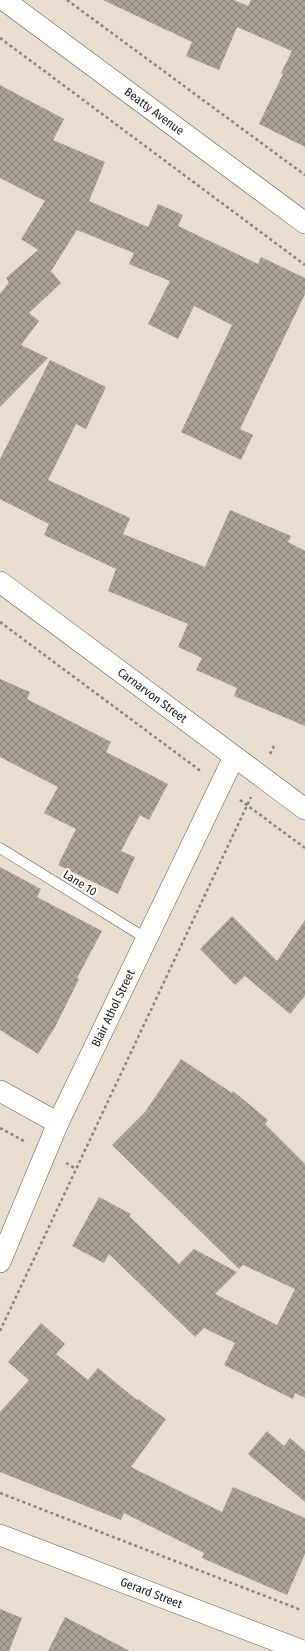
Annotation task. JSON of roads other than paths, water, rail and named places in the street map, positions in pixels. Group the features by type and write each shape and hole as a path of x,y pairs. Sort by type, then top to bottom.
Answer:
{"street":[{"name":"Beatty Avenue","path":"4,0 305,224"},
{"name":"Carnarvon Street","path":"0,582 305,809"},
{"name":"Blair Athol Street","path":"0,1262 58,1123 234,757"},
{"path":"0,1091 58,1123"},
{"name":"Gerard Street","path":"0,1535 303,1651"}],"lane":[{"name":"Lane 10","path":"0,848 147,939"}]}
